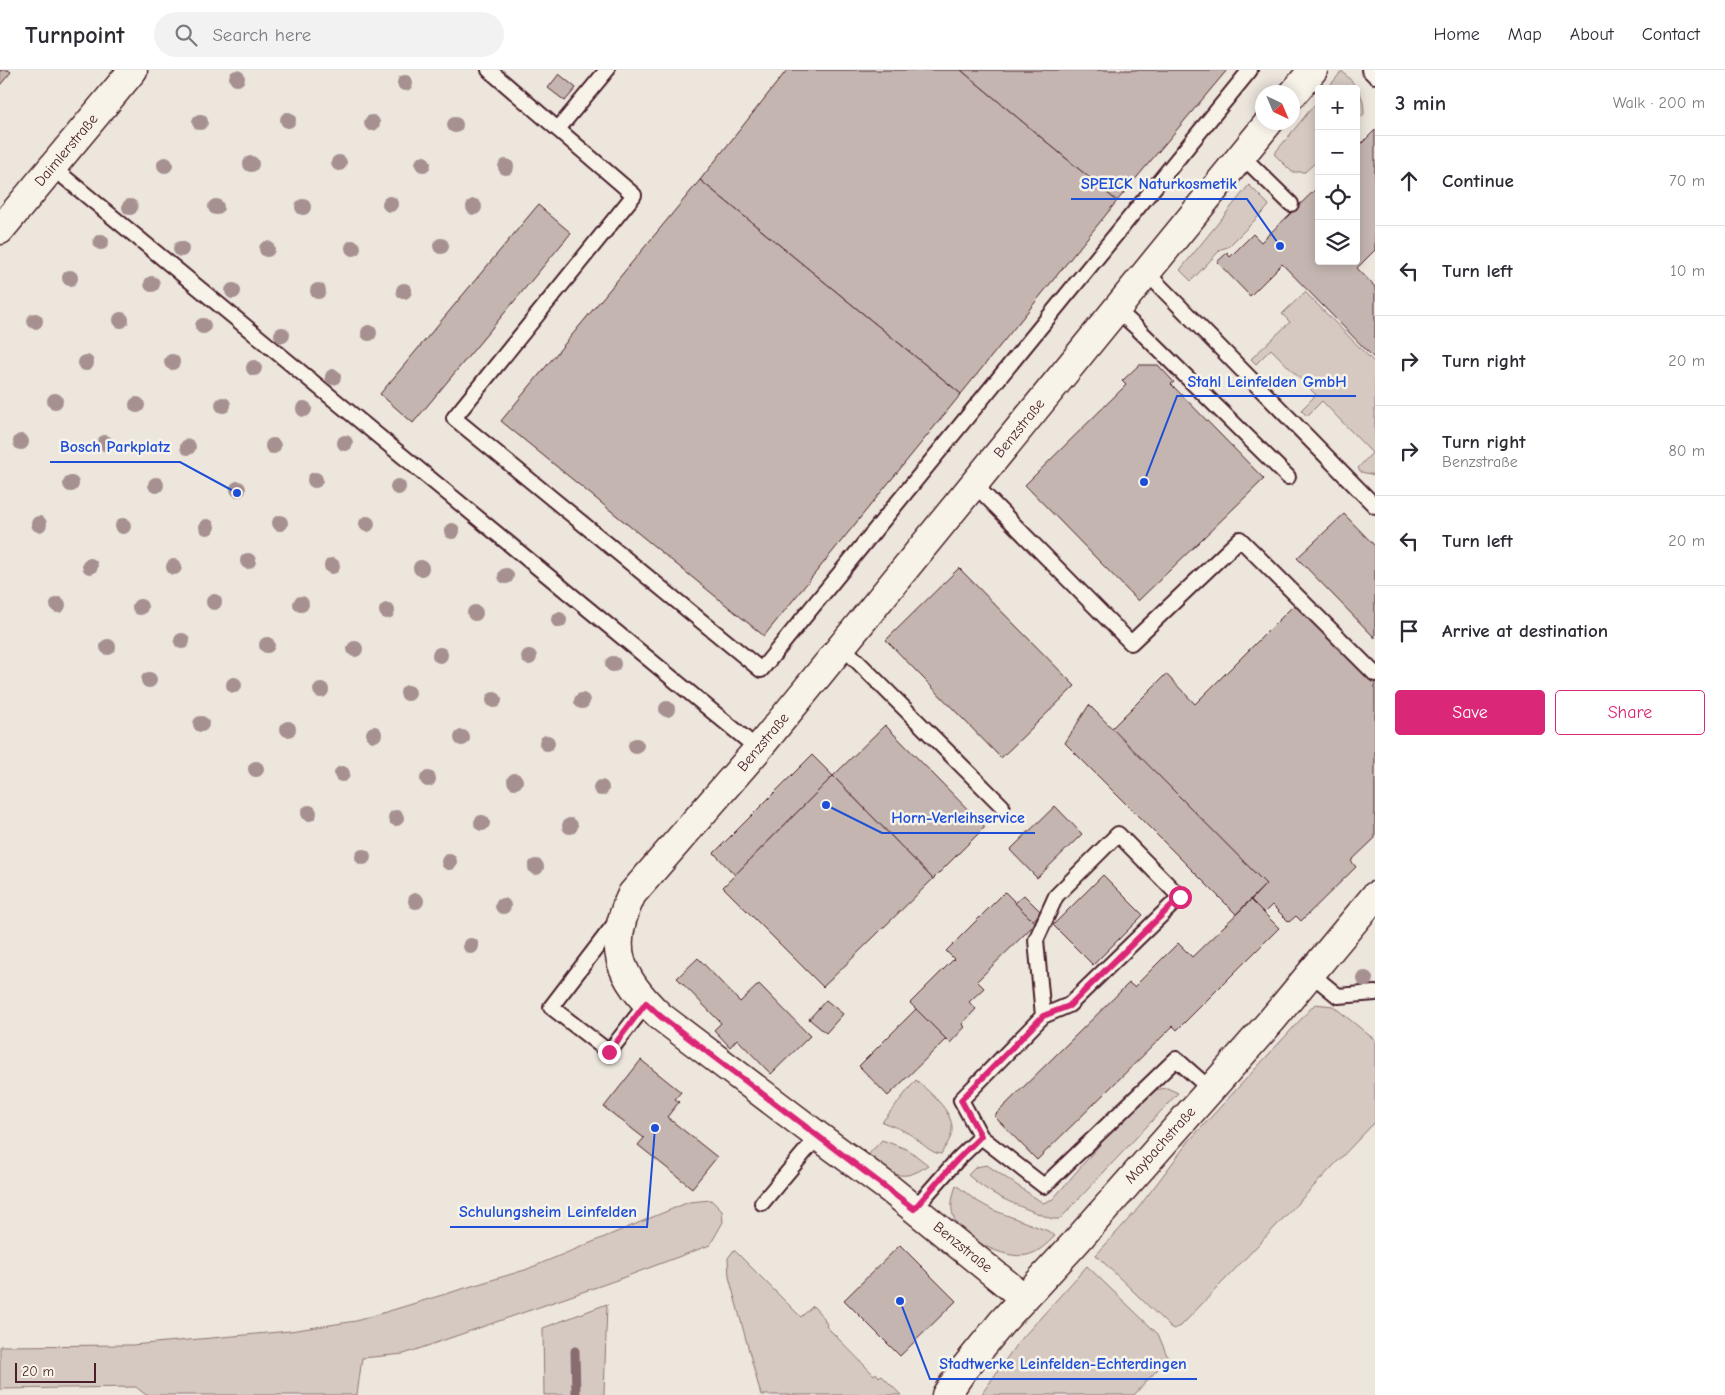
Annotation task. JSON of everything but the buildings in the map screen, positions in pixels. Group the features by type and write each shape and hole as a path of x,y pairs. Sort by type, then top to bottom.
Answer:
{"street":[{"name":"Daimlerstraße","path":"0,230 133,70"},
{"path":"1300,85 1313,70"},
{"name":"Benzstraße","path":"1024,1298 914,1209 660,1016 646,1003 630,983 619,952 623,914 632,894 758,749 1263,130"},
{"name":"Maybachstraße","path":"946,1395 984,1343 1272,1020 1375,896"}],"lane":[{"path":"489,70 634,195 454,418 761,670 1250,70"},
{"path":"558,129 607,70"},
{"path":"1368,70 1375,76"},
{"path":"1242,156 1291,204"},
{"path":"52,167 758,749"},
{"path":"1146,272 1375,506"},
{"path":"1116,309 1138,328 1288,477"},
{"path":"974,484 1131,643 1240,539 1375,674"},
{"path":"842,646 1002,806"},
{"path":"1043,1016 1036,940 1056,896 1118,834 1180,897 1069,1006 1043,1016 961,1100 981,1136 1044,1186 1176,1059 1210,1089"},
{"path":"623,914 551,1007 609,1052 646,1003"},
{"path":"1310,973 1338,996 1375,994"},
{"path":"762,1203 818,1136"},
{"path":"914,1209 981,1136"}],"shaded area":[{"path":"1342,71 1355,85 1330,85"},
{"path":"1360,93 1363,100 1364,114 1360,118"},
{"path":"1315,104 1315,163 1305,172 1292,172 1274,154 1294,130 1300,130 1300,122"},
{"path":"1249,185 1269,205 1268,207 1228,247 1221,249 1191,281 1180,270"},
{"path":"1305,292 1375,363 1375,475 1361,472 1358,468 1372,453 1322,401 1307,416 1301,410 1316,395 1271,349 1256,364 1251,359 1290,322 1282,314"},
{"path":"1315,1004 1333,1006 1375,1040 1375,1122 1181,1326 1174,1329 1096,1255 1136,1211 1189,1141"},
{"path":"916,1080 947,1112 950,1120 951,1136 941,1154 929,1149 908,1133 882,1122"},
{"path":"1167,1088 1178,1093 1060,1219 1052,1219 1008,1201 988,1190 968,1175 976,1167 987,1165 1043,1203 1053,1199 1146,1091"},
{"path":"882,1140 909,1150 928,1165 911,1174 903,1175 889,1172 867,1156"},
{"path":"956,1185 975,1200 993,1210 1048,1231 1055,1236 1039,1250 1027,1255 1007,1254 984,1246 964,1232 957,1224 952,1211"},
{"path":"711,1200 722,1211 723,1222 710,1245 614,1281 404,1354 362,1358 357,1395 146,1395 136,1387 0,1389 0,1346 132,1345 290,1331 356,1321 525,1270 689,1202"},
{"path":"734,1250 801,1317 813,1306 825,1319 826,1326 874,1375 876,1373 879,1377 881,1375 901,1395 761,1395 729,1277 728,1258"},
{"path":"1087,1266 1158,1334 1168,1358 1134,1395 981,1395 1016,1345"},
{"path":"607,1304 604,1395 544,1395 543,1328"}],"waterway":[{"path":"575,1351 576,1395"}],"place":[{"name":"SPEICK Naturkosmetik","path":"1280,246"},
{"name":"Stahl Leinfelden GmbH","path":"1144,482"},
{"name":"Bosch Parkplatz","path":"237,493"},
{"name":"Horn-Verleihservice","path":"826,805"},
{"name":"Schulungsheim Leinfelden","path":"655,1128"},
{"name":"Stadtwerke Leinfelden-Echterdingen","path":"900,1301"}],"route":[{"path":"609,1052 646,1003 660,1016 914,1209 981,1136 961,1100 1043,1016 1069,1006 1180,897"}]}
